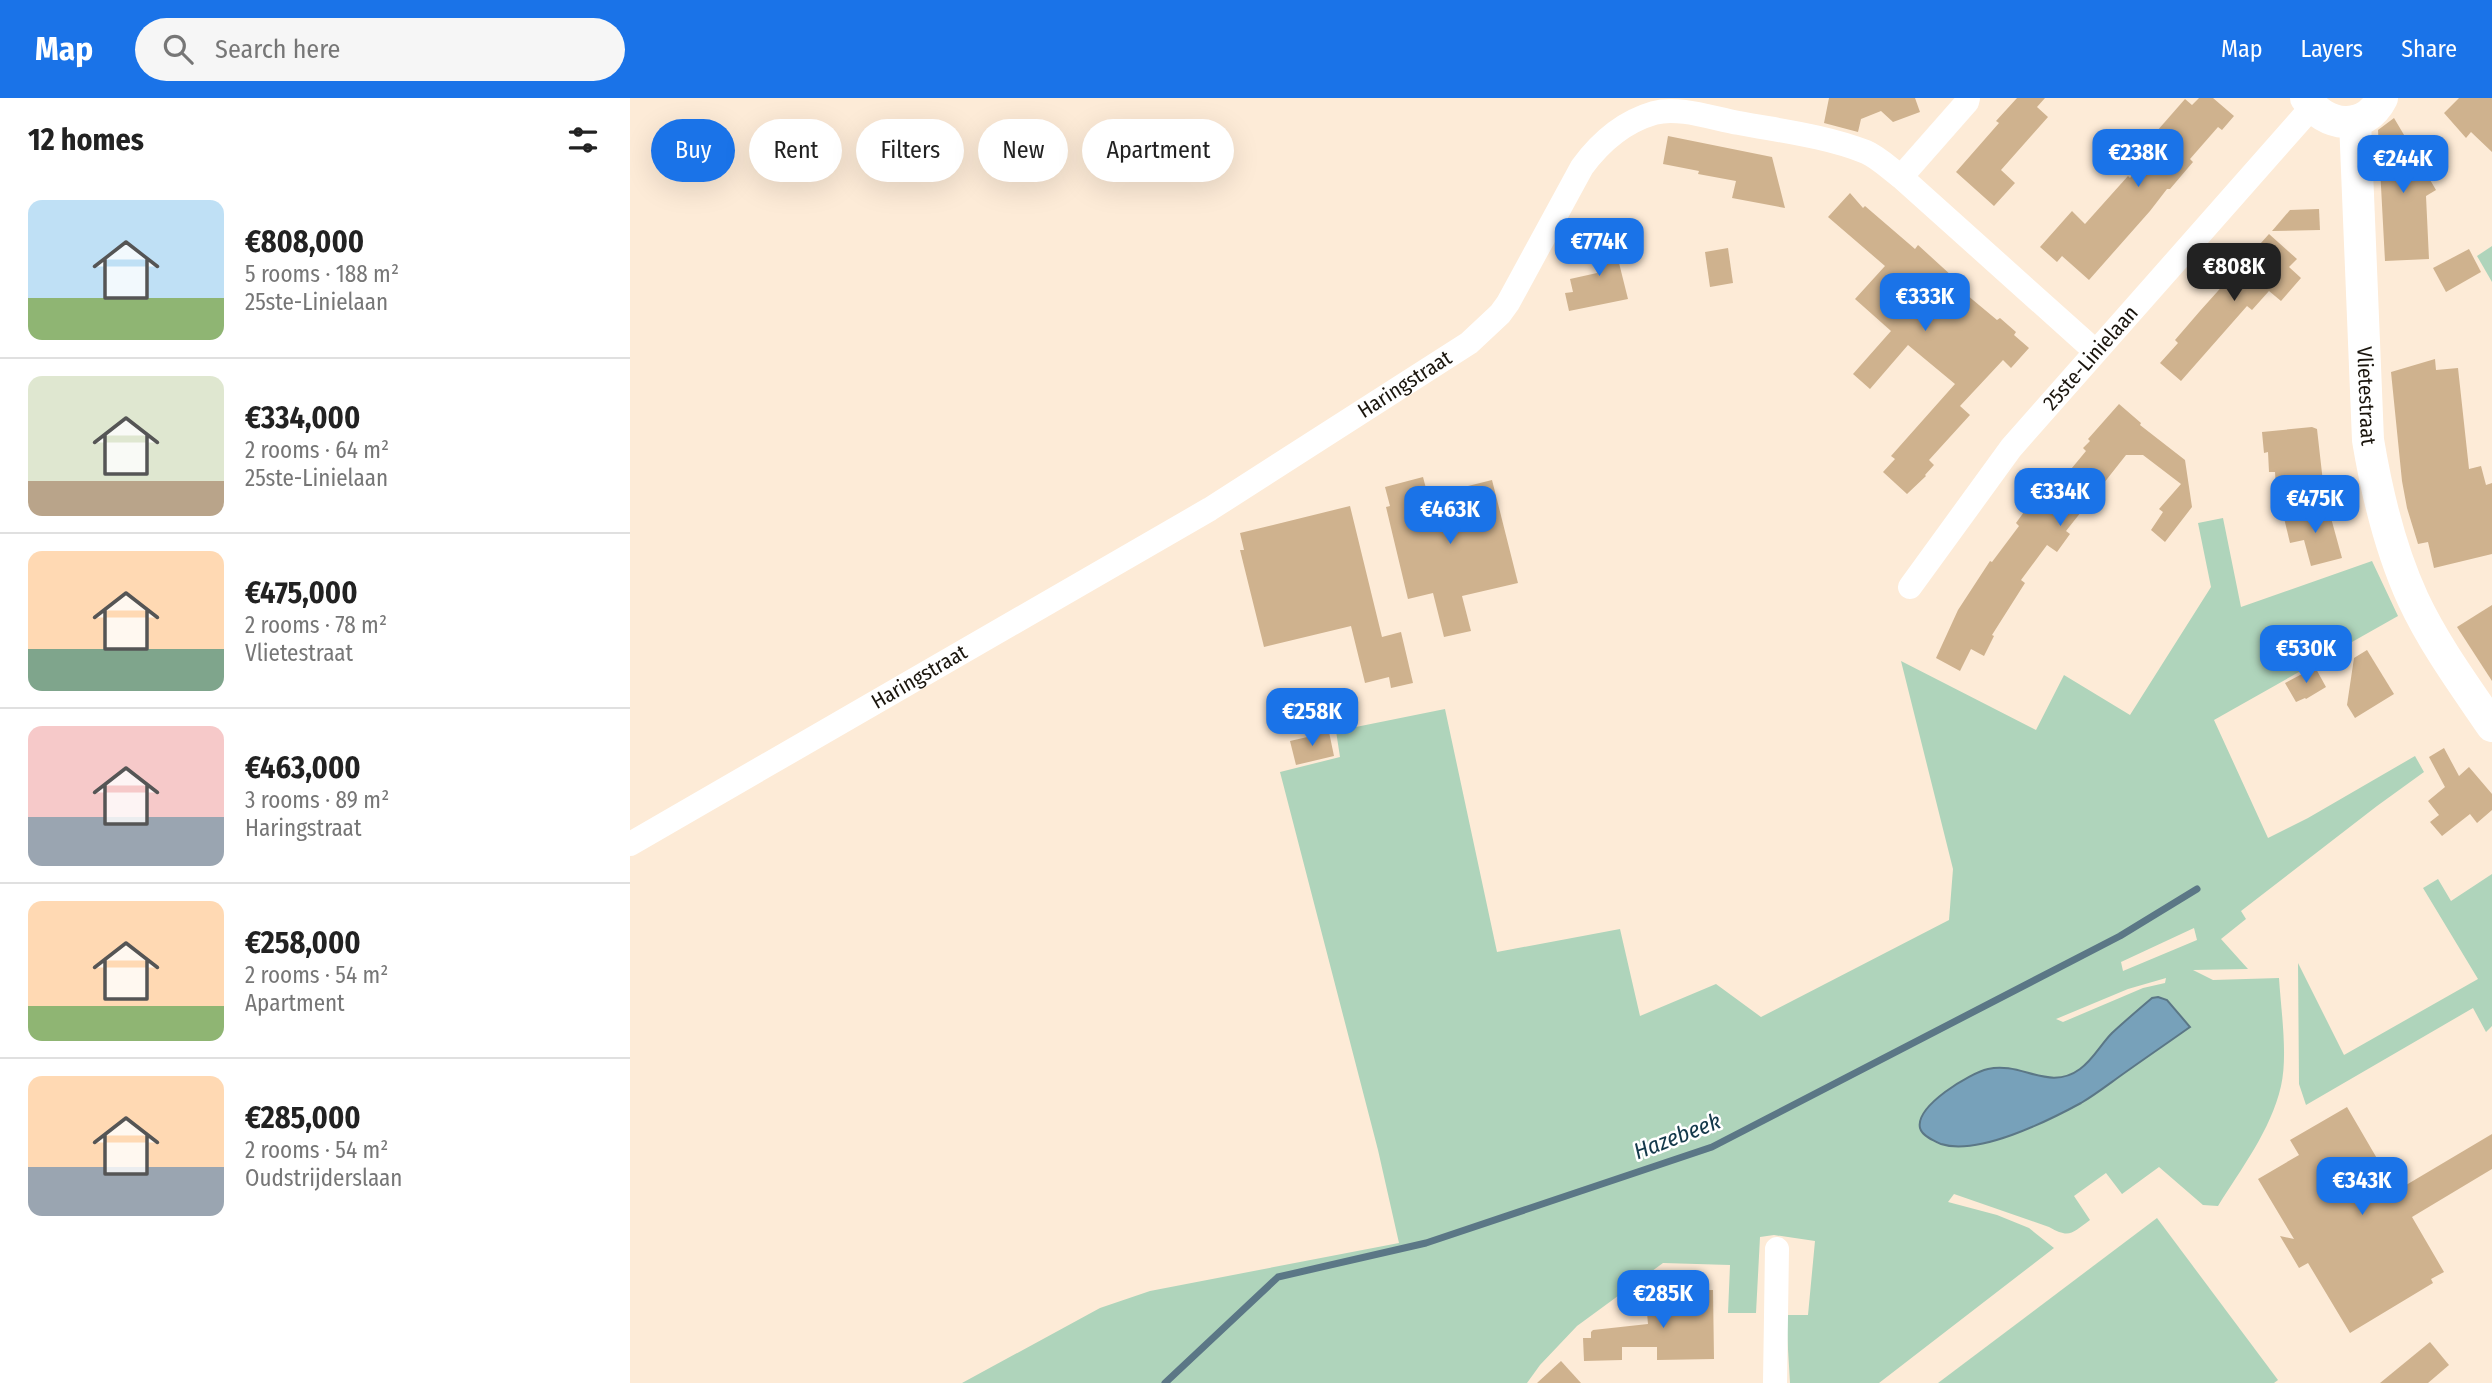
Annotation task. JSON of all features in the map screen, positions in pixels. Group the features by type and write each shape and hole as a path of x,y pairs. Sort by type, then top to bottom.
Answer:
{"street":[{"path":"1901,177 1968,98"},
{"path":"2309,103 2321,115 2332,120 2355,121 2374,111 2382,98"},
{"name":"25ste-Linielaan","path":"1910,587 2011,449 2309,103"},
{"name":"Haringstraat","path":"630,844 1209,509 1469,343 1508,303 1582,167 1597,147 1613,133 1635,120 1668,111 1676,105 1828,140 1869,153 1901,177 2095,352"},
{"name":"Vlietestraat","path":"2355,121 2368,440 2375,485 2393,547 2413,598 2447,660 2492,726"},
{"path":"1775,1383 1777,1248"}],"green space":[{"path":"2492,246 2492,282 2477,256"},
{"path":"2223,518 2241,607 2372,561 2398,616 2214,720 2268,838 2415,756 2424,772 2241,911 2246,919 2221,939 2248,969 2193,970 2213,980 2279,978 2284,1047 2281,1086 2263,1134 2218,1206 2203,1205 2159,1167 2122,1194 2106,1173 2074,1196 2090,1220 2071,1233 2062,1233 1954,1194 1948,1202 1997,1215 2029,1228 2054,1248 1879,1383 1790,1383 1786,1315 1808,1315 1815,1241 1774,1235 1760,1237 1756,1313 1728,1313 1730,1265 1663,1263 1577,1326 1527,1383 962,1383 1100,1308 1150,1291 1399,1243 1378,1150 1280,772 1340,757 1336,731 1445,709 1497,952 1620,929 1640,1016 1716,984 1761,1017 1949,920 1953,869 1901,661 2036,730 2064,675 2130,715 2211,587 2198,523","holes":["2194,928 2197,940 2123,971 2121,962","2166,978 2165,983 2143,988 2063,1022 2056,1019 2128,989","2152,998 2190,1027 2083,1102 2035,1125 1993,1141 1952,1147 1937,1143 1922,1133 2037,1075 2059,1079 2081,1069 2112,1034"]},
{"path":"2492,874 2492,1026 2486,1032 2473,1008 2306,1105 2299,1084 2298,963 2344,1055 2478,979 2423,888 2438,879 2451,901"},
{"path":"2157,1218 2278,1380 2274,1383 1938,1383"}],"water":[{"path":"2152,998 2167,1000 2190,1027 2081,1103 2012,1135 1974,1145 1941,1144 1921,1131 1921,1119 1935,1101 1957,1084 1980,1072 2000,1068 2057,1078 2080,1069 2112,1033"}],"building":[{"path":"1829,98 1915,98 1920,112 1893,122 1881,111 1861,119 1858,132 1824,123"},
{"path":"2017,98 2045,98 2037,107 2048,117 2001,170 2015,183 1994,206 1956,172"},
{"path":"2199,98 2213,98 2234,116 2222,130 2218,127 2190,159 2193,162 2089,280 2062,256 2057,262 2040,247 2072,211 2085,224 2158,146 2150,139 2185,99 2192,105"},
{"path":"2459,98 2492,98 2492,152 2471,132 2466,138 2444,113"},
{"path":"2394,118 2407,140 2415,135 2425,151 2416,156 2436,190 2426,196 2429,259 2385,261 2378,130"},
{"path":"1668,136 1772,157 1785,208 1732,198 1736,181 1663,164"},
{"path":"1850,193 1863,208 1865,206 1915,249 1918,245 1964,287 1961,290 1997,320 2000,318 2029,348 2011,368 2003,360 1960,406 1970,415 1929,460 1934,465 1907,494 1883,472 1895,459 1891,456 1955,384 1908,345 1870,389 1853,374 1891,331 1855,299 1885,266 1828,217"},
{"path":"2319,209 2320,230 2272,231 2290,210"},
{"path":"1610,234 1628,299 1569,311 1565,293 1573,292 1570,279 1597,273 1589,239"},
{"path":"2269,234 2297,259 2289,267 2301,278 2281,301 2269,291 2252,310 2247,306 2181,381 2160,363 2178,343 2175,340"},
{"path":"1728,248 1733,283 1710,287 1705,252"},
{"path":"2469,249 2481,272 2446,292 2433,268"},
{"path":"2435,359 2436,370 2458,368 2469,469 2481,466 2486,485 2492,483 2492,554 2434,568 2428,542 2418,544 2407,508 2391,372"},
{"path":"2119,404 2141,423 2140,425 2185,460 2192,507 2165,542 2151,530 2163,512 2159,509 2181,484 2143,455 2126,455 2066,531 2070,534 2057,552 2047,545 2021,580 2025,583 1992,635 1994,636 1984,656 1971,649 1960,671 1936,658 1958,610 1990,561 1992,562 2019,526 2016,523 2055,474 2062,480 2086,451 2083,448 2090,441 2088,439"},
{"path":"2312,427 2317,429 2323,482 2276,487 2275,472 2269,472 2268,452 2264,453 2262,432"},
{"path":"1423,477 1428,496 1492,480 1518,583 1462,596 1471,631 1444,637 1433,593 1408,599 1386,507 1390,506 1385,487"},
{"path":"1350,506 1382,637 1401,632 1413,683 1391,688 1389,677 1365,683 1351,626 1264,647 1240,550 1244,550 1240,533"},
{"path":"2328,507 2342,558 2311,566 2304,540 2290,543 2284,518"},
{"path":"2492,605 2492,681 2457,627"},
{"path":"2367,650 2394,694 2355,718 2347,705 2354,658"},
{"path":"2315,667 2326,687 2296,702 2285,683"},
{"path":"1329,732 1334,756 1296,765 1290,741"},
{"path":"2444,748 2459,776 2469,767 2492,794 2492,810 2477,823 2470,814 2442,836 2430,822 2439,815 2428,801 2445,787 2429,757"},
{"path":"2347,1107 2396,1191 2492,1134 2492,1169 2412,1217 2444,1272 2431,1279 2433,1283 2350,1333 2308,1263 2299,1268 2280,1236 2294,1239 2258,1179 2299,1155 2290,1140"},
{"path":"1713,1290 1714,1359 1657,1360 1657,1347 1622,1347 1622,1360 1584,1361 1583,1338 1591,1338 1593,1330 1648,1324 1647,1313 1656,1313 1656,1291"},
{"path":"2430,1342 2449,1365 2428,1383 2380,1383"},
{"path":"1561,1361 1581,1383 1537,1383"}],"waterway":[{"name":"Hazebeek","path":"1165,1383 1278,1277 1426,1243 1712,1147 2120,936 2197,889"}]}
